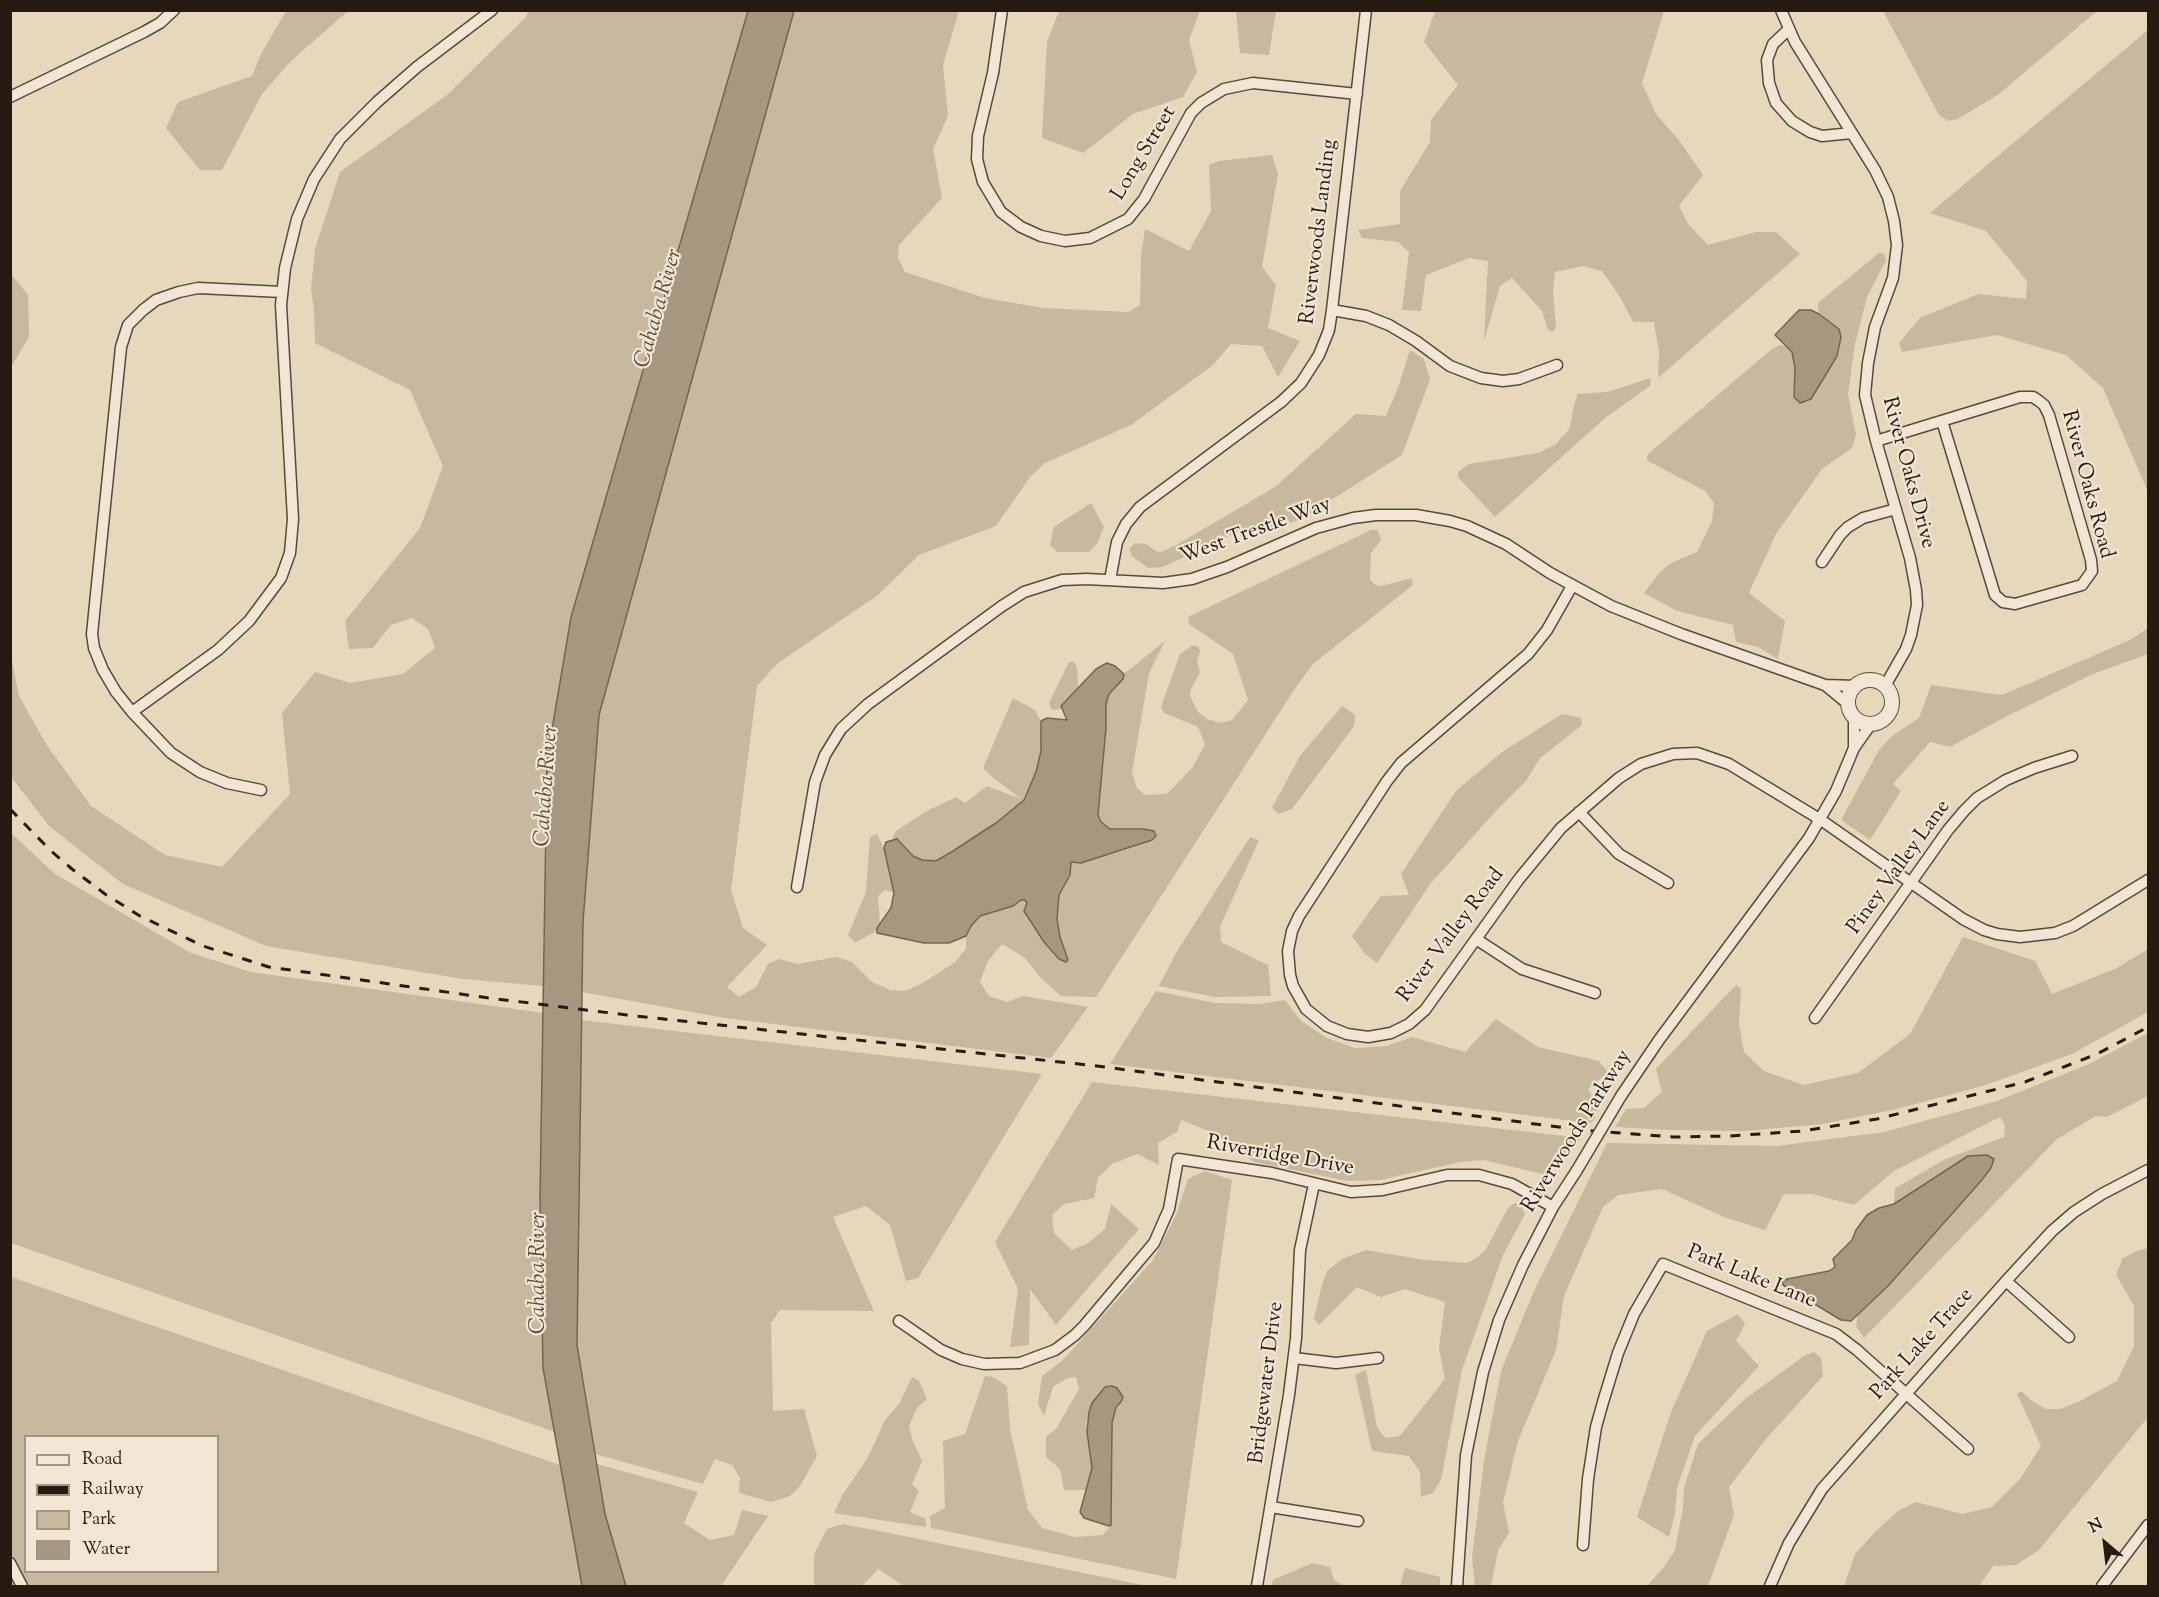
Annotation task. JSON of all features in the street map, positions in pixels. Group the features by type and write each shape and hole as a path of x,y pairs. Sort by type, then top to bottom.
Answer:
{"street":[{"path":"10,97 144,32 160,23 174,10"},
{"path":"132,712 218,650 249,621 281,578 290,553 292,519 281,305 285,268 297,219 314,179 340,139 377,102 417,67 492,10"},
{"name":"Long Street","path":"1002,10 993,73 978,136 977,159 983,182 1001,212 1021,227 1041,237 1065,241 1090,238 1128,219 1144,199 1191,113 1212,95 1224,89 1253,83 1357,94"},
{"name":"Riverwoods Landing","path":"1110,580 1117,542 1131,516 1151,497 1293,392 1308,375 1319,355 1329,330 1332,310 1366,10"},
{"name":"River Oaks Drive","path":"1781,10 1789,29 1875,170 1888,197 1894,221 1897,245 1893,278 1875,327 1865,395 1914,574 1917,605 1906,650 1885,686"},
{"path":"1789,29 1773,44 1767,60 1769,83 1776,103 1792,121 1810,132 1822,136 1852,133"},
{"path":"261,790 227,783 200,772 171,753 132,712 103,670 94,648 92,634 121,347 128,325 142,310 156,300 179,292 198,288 282,292"},
{"path":"1332,310 1366,316 1389,325 1450,366 1482,378 1503,381 1519,379 1557,364"},
{"name":"River Oaks Road","path":"1876,441 2020,397 2033,397 2044,405 2049,415 2091,560 2091,571 2082,585 2015,604 2002,602 1995,595 1942,421"},
{"path":"1822,562 1848,527 1863,518 1896,509"},
{"name":"West Trestle Way","path":"797,887 818,773 830,746 848,721 868,704 1024,592 1062,580 1163,583 1192,579 1227,567 1301,534 1332,523 1376,514 1434,517 1467,526 1506,544 1572,586 1611,606 1681,634 1825,685 1856,686"},
{"name":"River Valley Road","path":"1572,586 1547,630 1528,654 1412,752 1387,781 1299,916 1289,941 1288,967 1293,986 1301,1002 1320,1021 1336,1031 1368,1037 1380,1036 1401,1029 1425,1010 1535,859 1579,812 1619,778 1641,764 1661,756 1686,753 1708,756 1730,764 1821,820 1974,925 1997,934 2020,937 2038,936 2073,926 2148,880"},
{"path":"1871,680 1885,686 1892,701 1891,710 1886,717 1880,722 1871,724 1862,723 1854,717 1848,704 1856,686 1871,680"},
{"name":"West Trestle Way","path":"1825,685 1848,704"},
{"name":"Riverwoods Parkway","path":"1854,717 1854,748"},
{"name":"Riverwoods Parkway","path":"1457,1587 1466,1455 1483,1372 1508,1299 1523,1265 1576,1170 1621,1096 1659,1040 1821,820 1854,748 1871,724"},
{"name":"Piney Valley Lane","path":"1815,1018 1948,830 1977,798 2018,774 2072,756"},
{"path":"1579,812 1619,854 1668,883"},
{"path":"1476,939 1522,969 1595,993"},
{"name":"Riverridge Drive","path":"899,1321 941,1350 962,1359 998,1365 1030,1360 1055,1350 1075,1335 1154,1243 1169,1209 1178,1159 1272,1173 1339,1190 1368,1192 1447,1175 1479,1175 1512,1184 1554,1208"},
{"name":"Park Lake Trace","path":"1770,1587 1789,1543 1810,1506 1835,1473 2006,1281 2052,1231 2074,1212 2148,1170"},
{"name":"Bridgewater Drive","path":"1257,1587 1294,1358 1298,1321 1300,1250 1304,1222 1314,1184"},
{"name":"Park Lake Lane","path":"1583,1545 1588,1479 1596,1427 1603,1402 1634,1314 1663,1264 1836,1334 1968,1449"},
{"path":"2006,1281 2069,1337"},
{"path":"1294,1358 1336,1363 1378,1358"},
{"path":"1271,1508 1358,1521"},
{"path":"2103,1586 2148,1525"},
{"path":"10,1563 22,1587"}],"green space":[{"path":"286,11 348,11 291,61 262,94 222,170 200,170 166,128 178,102 252,76 261,54"},
{"path":"529,11 748,11 571,617 547,759 543,986 463,979 266,946 123,884 49,826 11,777 10,652 19,696 46,744 91,806 165,855 222,867 290,794 282,713 315,672 350,683 403,674 435,648 428,629 412,618 391,625 373,648 349,649 345,621 420,528 443,466 410,390 315,343 311,289 315,249 340,172 447,95 525,18"},
{"path":"794,11 959,11 943,65 948,116 933,149 942,198 899,245 898,258 905,272 985,298 1044,308 1128,312 1140,305 1141,255 1145,229 1189,251 1211,211 1209,165 1219,161 1272,155 1278,174 1262,267 1276,285 1268,328 1300,341 1278,377 1262,346 1231,344 1213,365 1131,425 1045,463 1030,477 996,526 919,555 878,595 778,663 757,686 731,890 743,928 767,945 727,987 739,997 756,987 768,964 779,959 798,964 836,957 852,962 872,982 890,990 905,991 921,984 954,963 966,949 966,936 979,916 1013,906 1021,900 1027,903 1024,911 1044,942 1059,959 1068,959 1060,937 1057,919 1059,895 1070,875 1071,862 1081,863 1143,829 1110,829 1101,822 1098,815 1106,704 1109,694 1123,679 1124,674 1165,641 1149,673 1132,773 1137,788 1145,795 1167,794 1193,767 1205,744 1198,727 1164,713 1161,707 1180,654 1193,645 1200,651 1197,661 1200,672 1190,696 1198,712 1207,719 1221,723 1232,720 1248,700 1233,654 1189,624 1188,617 1371,530 1378,530 1381,540 1371,553 1370,579 1375,585 1381,586 1412,578 1413,585 1313,664 1096,997 1061,996 1039,976 1025,958 1002,944 988,961 980,982 989,996 1007,1002 1023,996 1088,1007 1051,1058 725,1018 582,992 583,922 599,715"},
{"path":"1059,11 1200,11 1189,40 1197,72 1183,97 1133,114 1083,153 1042,138 1047,42"},
{"path":"1236,11 1276,11 1269,55 1240,53"},
{"path":"1435,11 1664,11 1642,83 1656,114 1678,139 1703,175 1679,206 1688,224 1708,245 1756,232 1776,232 1800,254 1658,378 1659,352 1654,322 1633,322 1620,297 1602,271 1583,266 1555,272 1553,291 1556,328 1553,332 1548,330 1542,311 1512,278 1500,286 1484,341 1488,261 1469,258 1426,275 1421,311 1402,310 1409,252 1398,242 1362,238 1358,230 1400,224 1400,191 1430,142 1431,120 1458,85 1424,42"},
{"path":"1883,11 2097,11 1999,94 1958,119 1948,121 1939,115"},
{"path":"2148,30 2148,492 2103,388 2066,355 1997,335 1902,352 1899,343 1920,318 1978,294 2026,299 2027,281 1986,231 1930,213"},
{"path":"1879,253 1884,254 1886,260 1867,297 1855,344 1848,394 1856,435 1852,448 1822,469 1776,534 1749,593 1785,621 1778,659 1758,647 1736,642 1733,625 1677,611 1644,593 1660,572 1671,563 1697,552 1712,521 1714,503 1705,491 1648,461 1647,458 1648,454 1772,349 1780,345 1788,347 1792,352 1795,368 1794,397 1839,329 1819,314 1818,303"},
{"path":"11,274 28,295 29,337 11,367"},
{"path":"1410,350 1424,359 1430,379 1402,455 1303,518 1266,532 1239,531 1163,567 1148,568 1132,556 1129,549 1135,543 1146,544 1159,553 1275,487 1356,414 1386,416"},
{"path":"1651,378 1650,386 1605,418 1495,517 1458,477 1458,472 1469,464 1538,453 1556,444 1570,428 1578,394 1607,392"},
{"path":"1091,503 1104,527 1098,542 1089,552 1057,552 1050,545 1054,527"},
{"path":"2148,628 2148,654 2093,674 1950,747 1930,742 1893,784 1901,791 1870,840 1841,820 1879,750 1892,736 1919,718 1931,685 2002,695 2130,640"},
{"path":"1069,662 1074,662 1077,667 1078,688 1061,706 1062,709 1052,710 1049,703"},
{"path":"1013,698 1035,710 1041,721 1041,751 1036,772 1024,800 996,823 936,861 922,860 913,856 892,839 896,831 925,812 956,797 965,803 987,786 1021,799 983,768"},
{"path":"1342,706 1355,715 1354,726 1292,809 1279,814 1272,808 1300,756"},
{"path":"1562,714 1581,718 1582,725 1540,758 1526,781 1431,883 1377,963 1365,954 1352,936 1381,896 1409,895 1401,874 1456,791 1502,752"},
{"path":"10,832 55,874 191,953 251,972 543,1013 540,1198 543,1368 555,1432 11,1243"},
{"path":"877,834 884,848 894,893 885,890 878,896 880,925 876,931 855,943 848,935 866,892 870,837"},
{"path":"1250,837 1259,840 1220,927 1221,942 1268,965 1271,996 1215,997 1159,986 1176,953"},
{"path":"1963,937 2035,961 2052,994 2117,968 2148,949 2148,1012 2072,1054 1983,1086 1897,1109 1823,1124 1744,1131 1615,1127 1626,1109 1644,1108 1662,1092 1656,1069 1736,985 1741,989 1739,1024 1744,1052 1764,1071 1803,1085 1858,1073 1910,1034"},
{"path":"1156,991 1215,1003 1259,1004 1285,1000 1301,1021 1327,1038 1355,1048 1387,1046 1412,1037 1465,1052 1496,1019 1538,1047 1599,1061 1608,1072 1588,1089 1598,1107 1594,1120 1590,1123 1110,1064"},
{"path":"581,1020 1042,1074 918,1278 906,1281 890,1225 866,1206 833,1217 874,1311 780,1310 771,1323 773,1411 804,1409 817,1456 800,1486 790,1496 771,1502 739,1493 740,1478 732,1465 715,1459 703,1484 595,1454 577,1345"},
{"path":"2148,1033 2148,1096 2107,1117 2096,1116 2057,1139 1864,1338 1856,1326 1858,1315 1888,1286 1950,1167 1894,1204 1895,1188 1946,1159 2004,1137 2005,1125 2000,1117 1894,1171 1854,1205 1812,1194 1784,1194 1765,1230 1724,1217 1662,1189 1618,1195 1603,1207 1564,1296 1556,1350 1518,1441 1503,1502 1509,1533 1498,1550 1491,1586 1475,1586 1472,1558 1484,1461 1501,1371 1534,1291 1607,1143 1777,1146 1884,1132 1997,1101 2089,1064"},
{"path":"1092,1082 1582,1138 1550,1167 1546,1175 1484,1160 1460,1162 1380,1180 1348,1181 1254,1162 1214,1133 1181,1120 1177,1132 1158,1143 1159,1165 1137,1154 1112,1164 1098,1178 1094,1198 1064,1204 1052,1215 1054,1233 1072,1250 1088,1243 1105,1229 1111,1204 1139,1229 1056,1325 1030,1289 1029,1345 1010,1347 1018,1289 995,1242"},
{"path":"1205,1171 1232,1180 1176,1579 931,1528 930,1516 945,1508 943,1441 965,1434 985,1376 993,1377 1007,1386 1010,1429 1028,1510 1042,1528 1075,1537 1103,1535 1111,1525 1112,1423 1116,1406 1121,1402 1086,1422 1092,1468 1086,1490 1064,1490 1060,1469 1046,1457 1046,1437 1056,1429 1079,1389 1076,1377 1068,1378 1053,1387 1044,1416 1038,1404 1042,1376 1062,1361 1153,1260 1177,1213 1188,1179"},
{"path":"1515,1203 1522,1207 1525,1214 1503,1255 1462,1370 1441,1480 1433,1493 1421,1497 1420,1472 1409,1456 1372,1451 1355,1375 1366,1370 1377,1427 1385,1438 1400,1436 1445,1379 1439,1348 1445,1302 1405,1289 1381,1297 1357,1287 1319,1325 1314,1319 1321,1288 1327,1271 1342,1259 1366,1250 1425,1260 1467,1263 1486,1249 1508,1208"},
{"path":"2148,1248 2148,1417 2039,1550 2016,1565 1993,1566 1979,1586 1844,1586 1855,1554 1898,1511 1916,1502 1962,1514 1992,1507 2020,1479 2041,1446 2017,1394 2021,1391 2046,1409 2060,1409 2117,1381 2134,1346 2134,1306 2116,1275 2123,1258"},
{"path":"11,1277 560,1465 582,1586 11,1586"},
{"path":"1738,1314 1745,1324 1736,1341 1759,1366 1695,1436 1677,1488 1675,1514 1669,1537 1637,1517 1671,1412 1707,1331"},
{"path":"1814,1352 1821,1358 1823,1376 1766,1439 1729,1487 1734,1515 1708,1586 1647,1586 1675,1550 1683,1508 1684,1488 1698,1444 1745,1399 1804,1356"},
{"path":"912,1377 919,1381 927,1399 917,1408 909,1426 922,1461 912,1484 919,1491 910,1512 926,1519 926,1527 834,1513 843,1494 867,1459 885,1420 899,1404"},
{"path":"597,1464 698,1492 684,1523 710,1540 734,1535 742,1510 768,1516 721,1586 626,1586 605,1514"},
{"path":"842,1524 1147,1586 904,1586 878,1569 862,1586 816,1586 814,1584 814,1554 827,1529"},
{"path":"1312,1563 1330,1567 1334,1580 1345,1586 1271,1586 1273,1580"},
{"path":"1405,1568 1440,1577 1440,1586 1400,1586"}],"water":[{"name":"Cahaba River","path":"748,11 794,11 599,715 583,922 577,1345 605,1514 626,1586 582,1586 543,1368 540,1198 547,759 571,617"},
{"path":"1799,310 1811,310 1819,314 1839,329 1841,337 1837,356 1811,399 1800,403 1794,397 1795,368 1792,352 1775,335"},
{"path":"1107,663 1115,666 1124,674 1123,679 1109,694 1106,704 1098,815 1101,822 1110,829 1143,829 1154,831 1156,836 1152,840 1081,863 1071,862 1070,875 1059,895 1057,919 1068,960 1066,962 1059,959 1044,942 1024,911 1027,903 1025,900 980,916 966,936 949,943 924,943 877,933 877,928 891,908 894,893 884,848 886,842 897,839 913,856 922,860 936,861 996,823 1024,800 1036,772 1041,751 1041,721 1047,718 1067,720 1061,706 1096,669"},
{"path":"1987,1155 1994,1159 1991,1168 1981,1181 1888,1286 1851,1321 1841,1320 1783,1285 1782,1282 1787,1279 1829,1271 1835,1267 1833,1259 1852,1240 1867,1215 1879,1208 1894,1204 1968,1156"},
{"path":"1105,1387 1117,1388 1123,1397 1116,1407 1112,1423 1111,1525 1109,1526 1084,1518 1080,1512 1092,1468 1087,1432 1089,1412 1092,1403"}],"railway":[{"path":"10,809 72,869 105,894 140,916 203,946 269,967 627,1015 1097,1066 1581,1130 1674,1137 1729,1136 1803,1131 1877,1119 2025,1082 2097,1054 2148,1027"}]}
